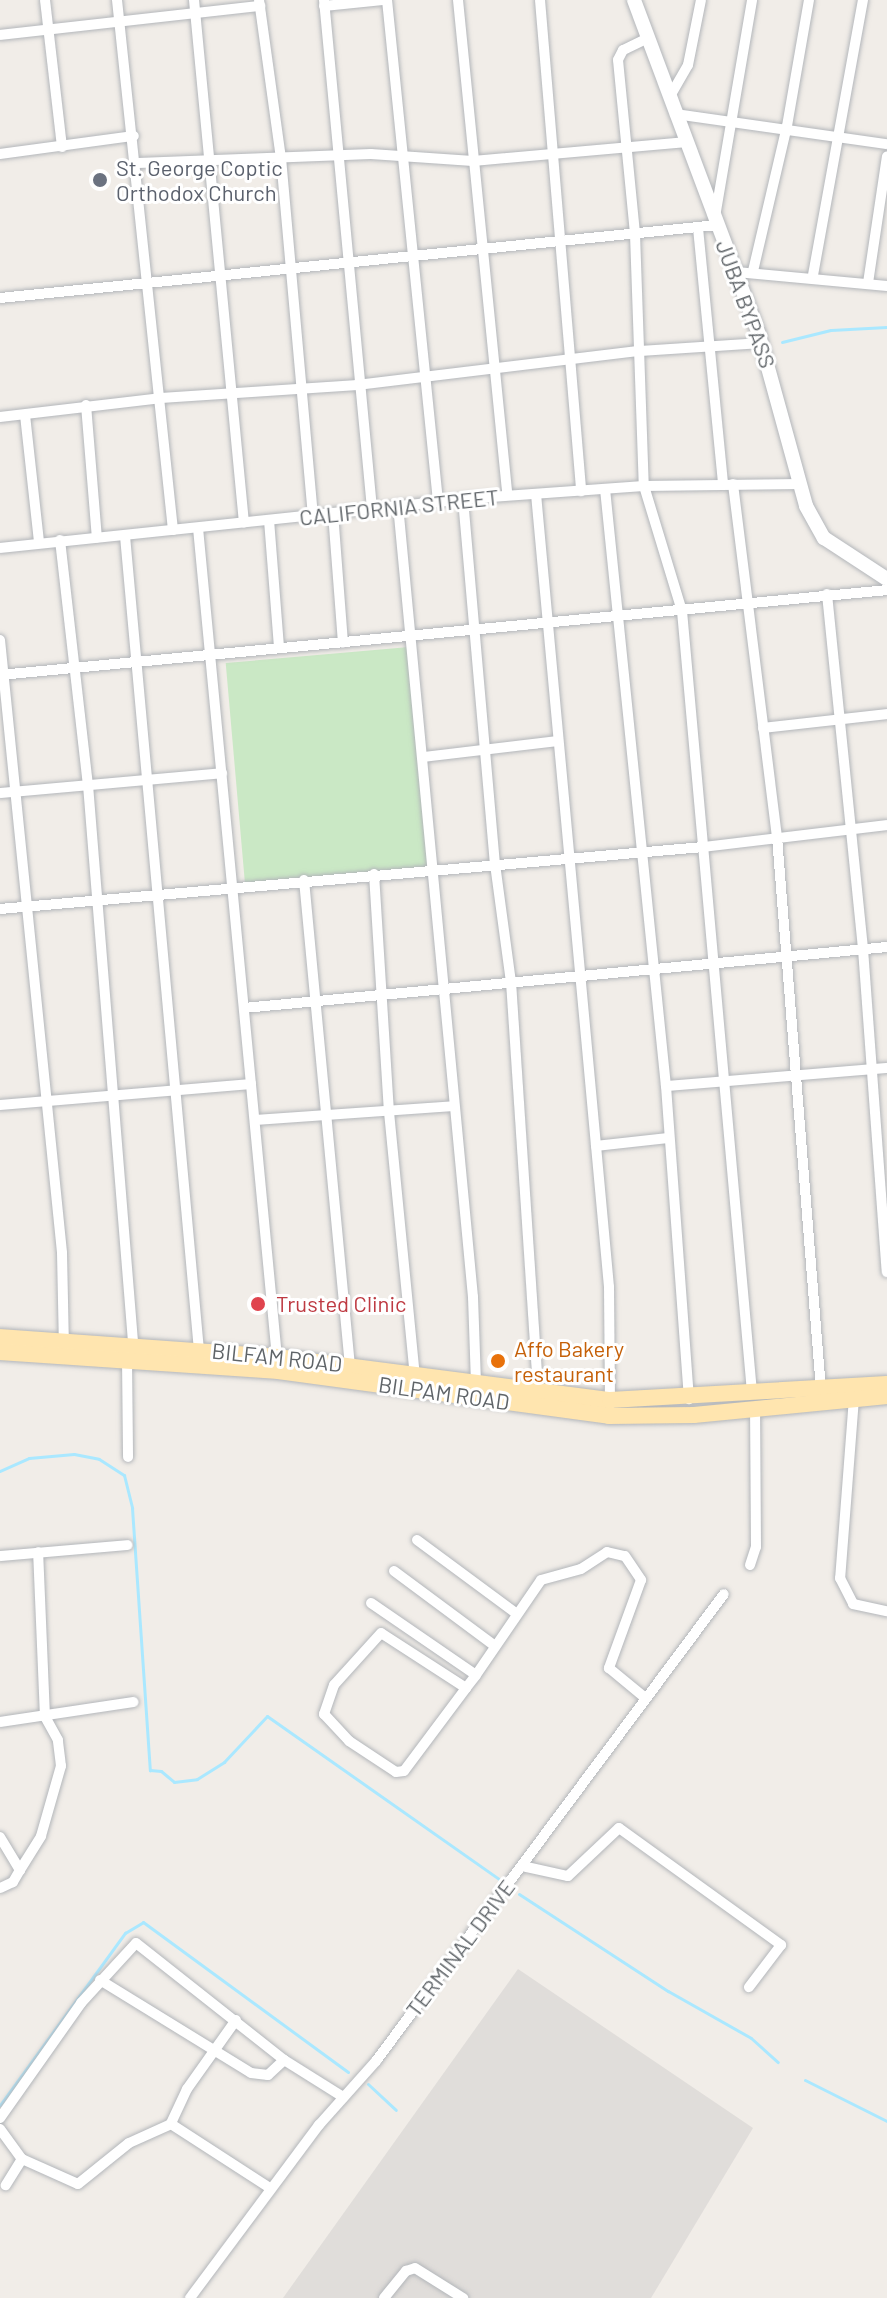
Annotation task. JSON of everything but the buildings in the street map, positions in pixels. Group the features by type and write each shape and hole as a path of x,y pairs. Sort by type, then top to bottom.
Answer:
{"main road":[{"name":"JUBA BYPASS","path":"639,5 684,142 762,343 800,484 824,538 887,579"},
{"path":"0,1337 64,1347"},
{"name":"BILPAM ROAD","path":"0,1352 64,1347 130,1350 337,1378 610,1408 887,1396"},
{"name":"BILFAM ROAD","path":"130,1350 199,1350 350,1365 538,1392 610,1408 689,1399 754,1402 821,1390 887,1384"}],"street":[{"path":"45,0 62,147"},
{"path":"117,0 138,163 173,530"},
{"path":"194,0 212,160 244,523"},
{"path":"372,509 357,385 340,155 324,3 385,0 406,157 438,501"},
{"path":"458,0 507,495"},
{"path":"540,0 581,491"},
{"path":"669,98 688,65 701,0"},
{"path":"0,298 698,228 716,222 736,120 752,0"},
{"path":"753,271 787,126 809,0"},
{"path":"813,275 835,135 863,0"},
{"path":"0,35 196,15 259,3 281,158 313,517"},
{"path":"648,38 623,50 618,60 635,234 644,486 682,611 703,847 717,962 754,1402 756,1547 750,1565"},
{"path":"675,114 787,126 887,144"},
{"path":"0,154 134,136"},
{"path":"138,163 340,155 473,161 684,142"},
{"path":"868,283 887,156"},
{"path":"698,228 710,346 777,837 784,957 798,1074 821,1390"},
{"path":"736,272 813,275 887,286"},
{"path":"0,417 86,405 300,391 495,371 640,351 762,343"},
{"path":"86,405 97,538"},
{"path":"25,415 39,542"},
{"name":"CALIFORNIA STREET","path":"0,548 507,495 644,486 800,484"},
{"path":"605,489 666,1086 689,1399"},
{"path":"536,494 545,623 609,1287 610,1408"},
{"path":"463,499 495,864 511,982 538,1392"},
{"path":"398,505 434,868 476,1382"},
{"path":"333,513 343,643"},
{"path":"269,520 279,648"},
{"path":"198,528 277,1357"},
{"path":"125,536 178,1091 199,1350"},
{"path":"60,540 88,785 115,1096 130,1350 128,1457"},
{"path":"2,675 887,590"},
{"path":"827,594 848,831 863,949 887,1272"},
{"path":"0,640 47,1102 64,1347"},
{"path":"763,728 887,714"},
{"path":"423,757 557,741"},
{"path":"0,793 222,773"},
{"path":"0,909 640,849 703,847 887,825"},
{"path":"374,874 384,992 389,1112 415,1375"},
{"path":"304,880 350,1365"},
{"path":"244,1008 443,986 653,970 887,947"},
{"path":"666,1086 727,1077 887,1068"},
{"path":"0,1105 251,1084"},
{"path":"255,1120 454,1106"},
{"path":"596,1146 668,1138"},
{"path":"854,1398 840,1578 853,1604 887,1611"},
{"path":"417,1540 517,1614"},
{"path":"0,1556 128,1545"},
{"path":"0,1888 13,1882 41,1836 61,1766 58,1740 45,1717 38,1552"},
{"path":"466,1688 381,1633 334,1685 324,1714 349,1741 400,1772 466,1688 476,1675 517,1614 550,1574 581,1569 607,1552 625,1556 640,1574 640,1587 609,1668 644,1697"},
{"path":"394,1571 495,1646"},
{"name":"TERMINAL DRIVE","path":"190,2298 270,2188 522,1866 644,1697 724,1594"},
{"path":"371,1603 476,1675"},
{"path":"0,1722 134,1702"},
{"path":"522,1866 568,1876 619,1828 781,1945 749,1987"},
{"path":"0,1837 20,1870"},
{"path":"0,2118 100,1980 128,1946 141,1944 284,2060 343,2097"},
{"path":"100,1980 263,2077 284,2060"},
{"path":"0,2129 22,2159 78,2184 129,2143 171,2124 187,2089 236,2020"},
{"path":"171,2124 270,2188"},
{"path":"6,2185 22,2159"},
{"path":"384,2298 406,2271 415,2268 463,2298"}],"shaded area":[{"path":"518,1969 753,2128 651,2298 283,2298"}],"green space":[{"path":"409,647 428,869 245,885 226,663"}],"waterway":[{"path":"782,342 831,330 887,327"},
{"path":"0,1471 29,1458 74,1454 99,1459 124,1475 132,1508 150,1770 161,1771 174,1782 197,1779 224,1762 267,1716 500,1880"},
{"path":"519,1894 668,1991 751,2038 778,2062"},
{"path":"0,2105 125,1933 143,1922 348,2072"},
{"path":"805,2080 887,2121"},
{"path":"368,2084 396,2110"}],"place":[{"name":"St. George Coptic Orthodox Church","path":"100,180"},
{"name":"Trusted Clinic","path":"258,1304"},
{"name":"Affo Bakery restaurant","path":"498,1361"}]}
